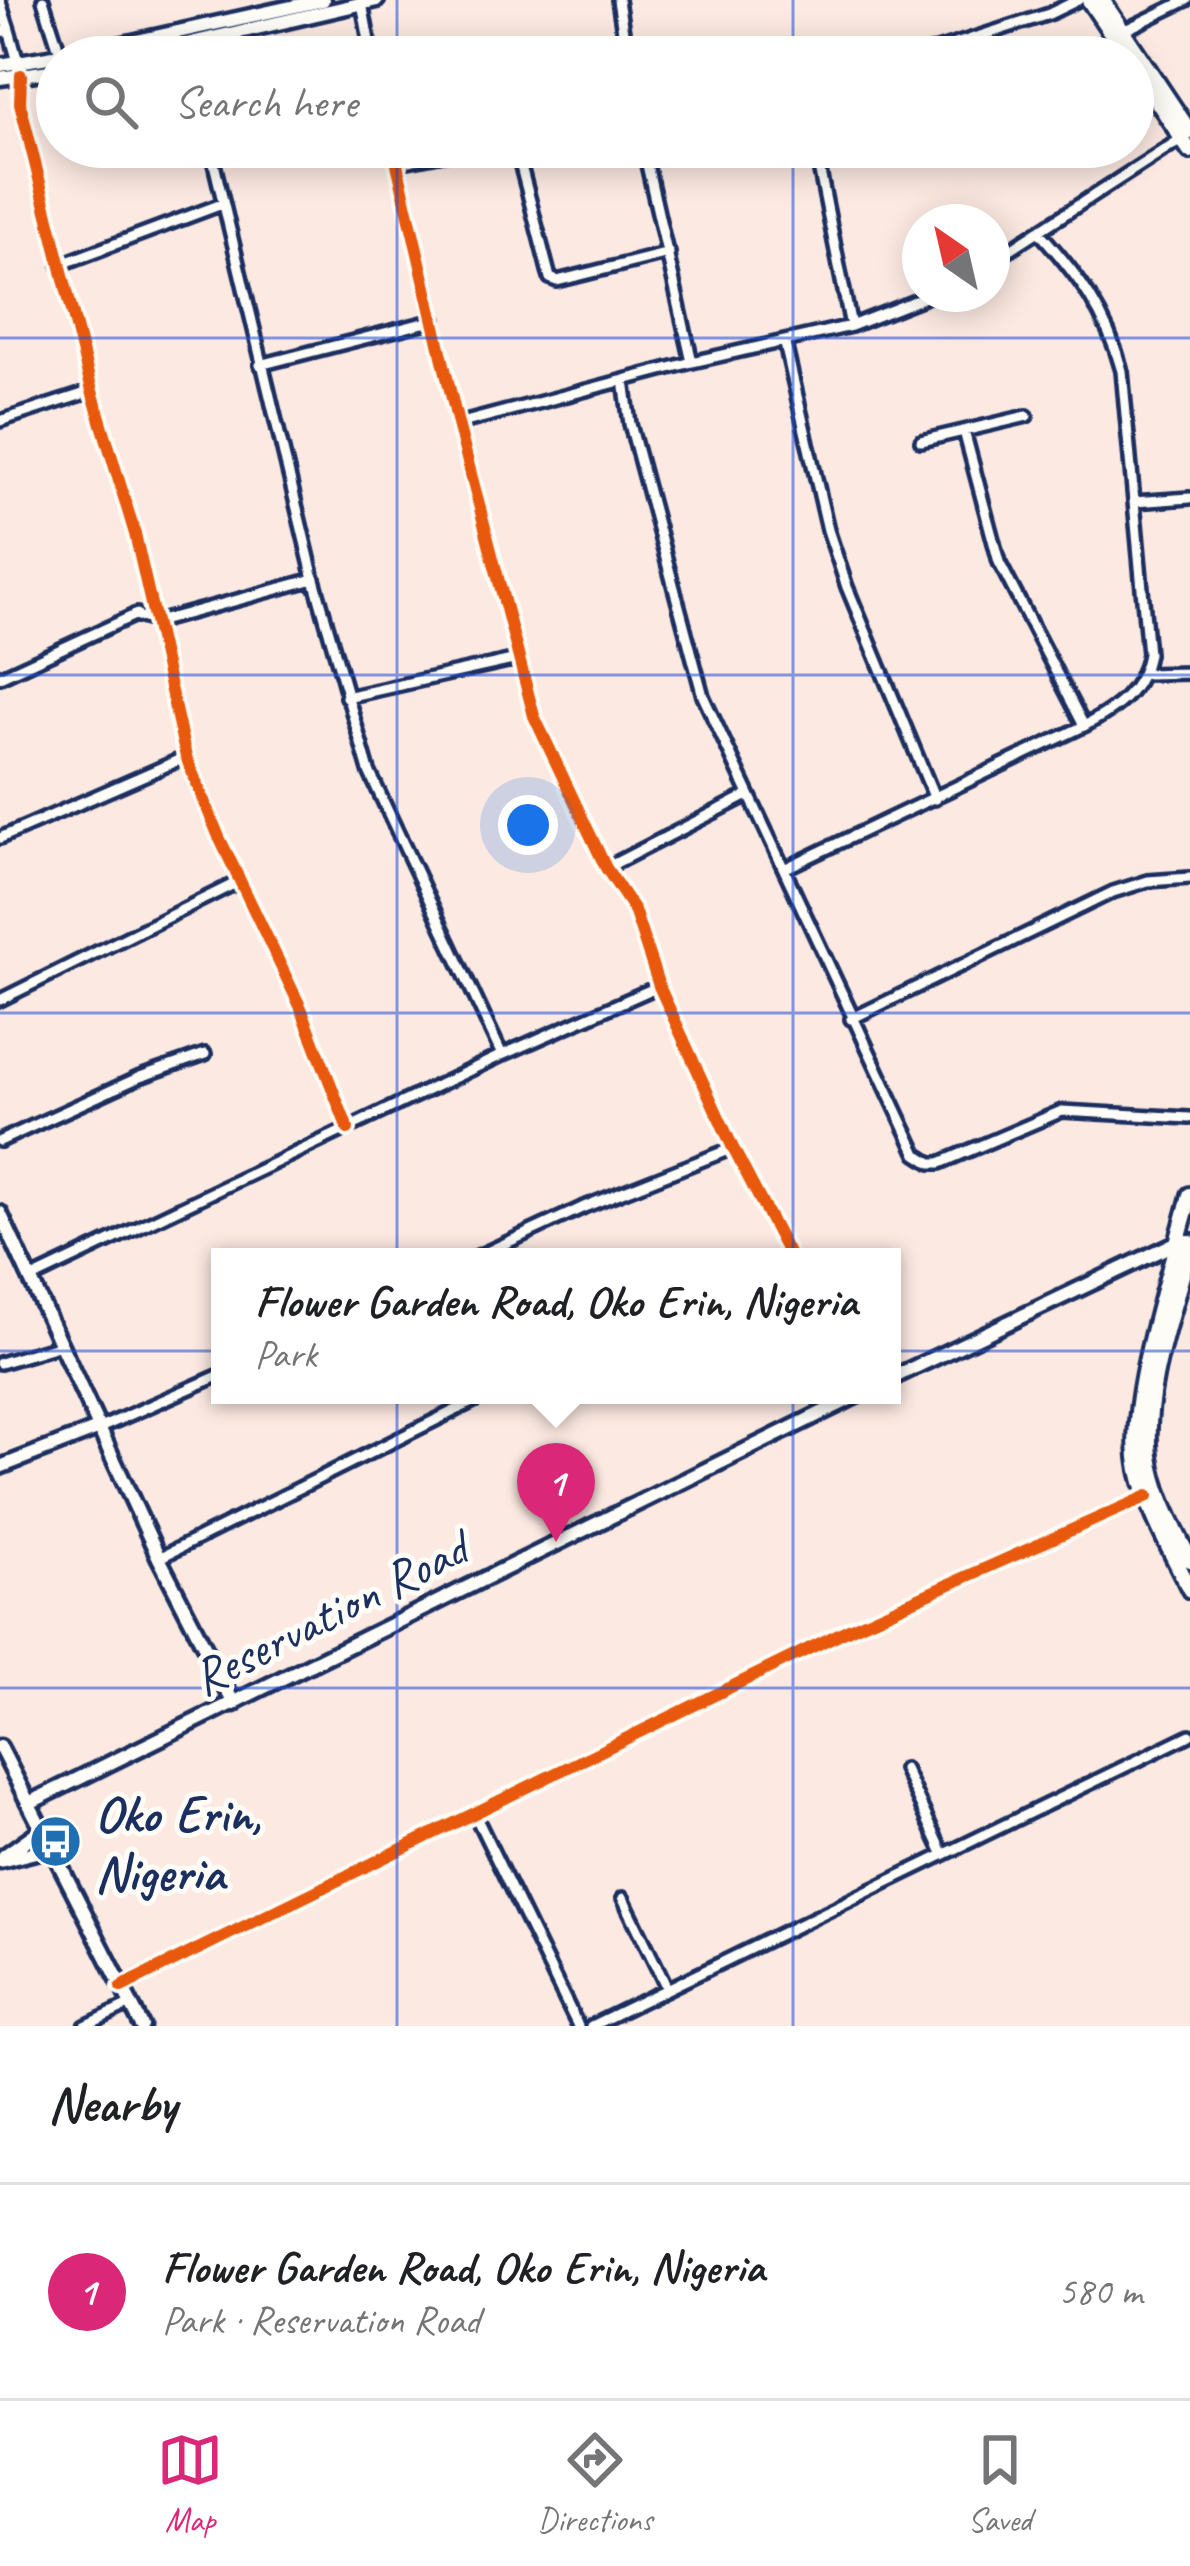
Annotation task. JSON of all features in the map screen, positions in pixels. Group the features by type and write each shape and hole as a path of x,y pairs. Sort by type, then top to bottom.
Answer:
{"main road":[{"path":"1089,0 1113,36"},
{"path":"1102,0 1126,36"},
{"path":"1154,83 1188,139"},
{"path":"1154,93 1188,139"},
{"path":"1190,1196 1186,1243 1148,1428 1160,1496 1190,1560"},
{"path":"1186,1243 1151,1346 1136,1448 1148,1496 1190,1590"}],"street":[{"path":"43,0 55,36"},
{"path":"213,36 323,0"},
{"path":"223,36 377,0"},
{"path":"618,0 624,36"},
{"path":"980,36 1078,0"},
{"path":"1123,31 1187,0"},
{"path":"0,2 4,31 20,69 20,103 59,265 157,622 186,757 301,1008 348,1129"},
{"path":"362,3 368,36"},
{"path":"0,78 36,64"},
{"path":"0,65 36,69"},
{"path":"1154,160 1188,139"},
{"path":"214,168 314,579 369,771 502,1055"},
{"path":"399,168 458,424 534,716 606,868 634,910 659,986 782,1248"},
{"path":"521,168 550,278 557,281 669,253"},
{"path":"648,168 692,362"},
{"path":"819,168 851,326"},
{"path":"1010,250 1142,168"},
{"path":"59,265 222,204"},
{"path":"786,868 1084,726 1124,701 1144,674 1148,654 1121,371 1114,340 1079,277 1039,232"},
{"path":"458,424 692,362 785,344 902,306"},
{"path":"260,365 434,320"},
{"path":"785,344 828,530 934,799"},
{"path":"624,380 630,424 691,661 711,716 786,868 851,1019 922,1160 940,1163 1062,1111 1190,1118"},
{"path":"0,422 92,391"},
{"path":"921,441 1027,416"},
{"path":"964,431 999,562 1084,726"},
{"path":"1134,502 1190,498"},
{"path":"134,615 157,622 314,579"},
{"path":"0,677 153,608"},
{"path":"346,697 517,658"},
{"path":"1144,674 1190,673"},
{"path":"0,838 186,757"},
{"path":"606,868 748,795"},
{"path":"851,1019 1113,892 1148,881 1190,878"},
{"path":"0,1000 240,881"},
{"path":"30,1279 502,1055 659,986"},
{"path":"0,1141 140,1077 205,1054"},
{"path":"495,1248 733,1148"},
{"path":"0,1213 159,1558 233,1704"},
{"path":"901,1374 1186,1243"},
{"path":"0,1364 61,1345"},
{"path":"0,1467 211,1379"},
{"path":"159,1558 468,1404"},
{"name":"Reservation Road","path":"29,1804 57,1786 840,1404"},
{"path":"121,1987 849,1628 1148,1496"},
{"path":"591,2026 1190,1735"},
{"path":"2,1754 142,2026"},
{"path":"904,1769 943,1853"},
{"path":"474,1813 578,2026"},
{"path":"0,1860 42,1829"},
{"path":"0,1860 51,1847"},
{"path":"623,1898 667,1988"},
{"path":"85,2026 131,2004"}],"cycle path":[{"path":"21,75 20,103 36,167"},
{"path":"36,168 92,391 135,534 186,757 301,1008 348,1129"},
{"path":"398,168 534,716 606,868 634,910 659,986 733,1148 785,1248"},
{"path":"121,1987 849,1629 1148,1496"}],"place":[{"name":"Flower Garden Road, Oko Erin, Nigeria","path":"556,1542"},
{"name":"Oko Erin, Nigeria","path":"56,1842"}]}
